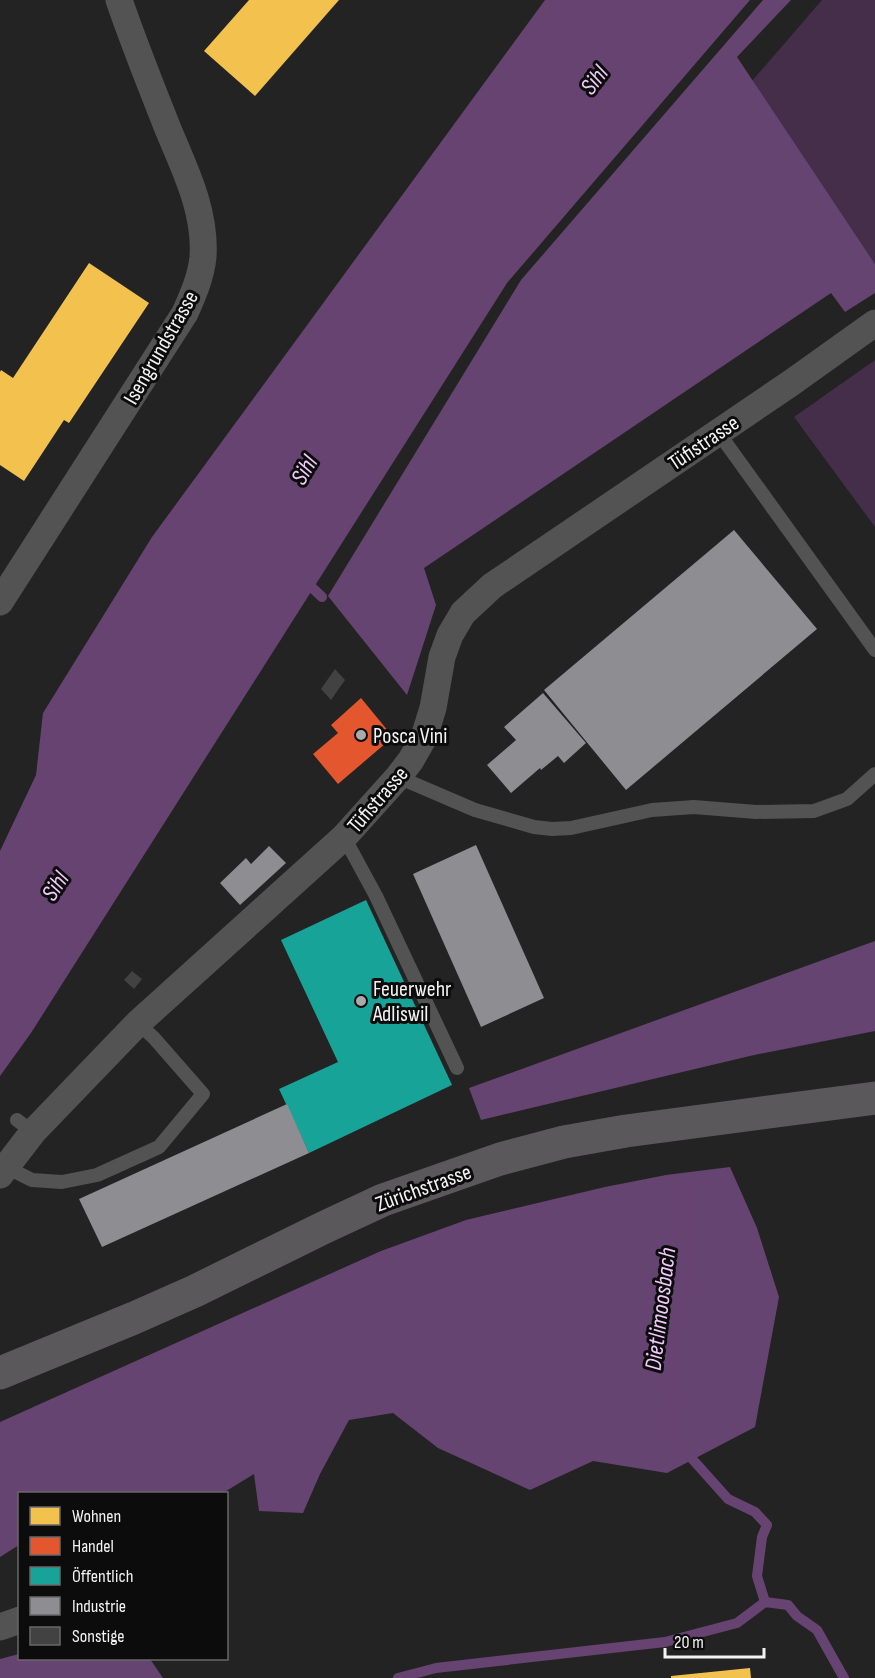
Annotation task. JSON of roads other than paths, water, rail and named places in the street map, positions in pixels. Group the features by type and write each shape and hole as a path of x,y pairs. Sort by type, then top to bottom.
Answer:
{"main road":[{"name":"Zürichstrasse","path":"0,1373 185,1296 383,1200 501,1158 564,1142 626,1131 875,1098"}],"street":[{"name":"Isengrundstrasse","path":"0,602 185,314 196,288 202,258 202,227 195,196 119,0"},
{"name":"Tüfistrasse","path":"3,1171 25,1126 344,837 398,777 424,737 433,708 442,657 450,634 463,613 492,586 875,323"},
{"path":"0,1627 18,1621"}],"lane":[{"path":"718,432 875,650"},
{"path":"398,777 475,810 534,827 552,829 571,828 652,810 694,807 756,812 814,811 847,799 875,774"},
{"path":"344,837 376,896 457,1068"},
{"path":"3,1171 32,1180 62,1182 97,1175 159,1148 203,1094 138,1023"}],"water":[{"name":"Sihl","path":"545,0 750,0 507,283 31,1033 0,1076 0,851 36,775 43,713 152,537"}],"waterway":[{"name":"Dietlimoosbach","path":"305,581 322,597"},
{"name":"Dietlimoosbach","path":"693,1185 688,1277 675,1329 671,1400 677,1442 728,1499 755,1512 767,1525 762,1537 757,1576 765,1602 788,1605 797,1616 817,1630 844,1678"},
{"path":"398,1678 436,1668 665,1642 737,1623 765,1602"}],"place":[{"name":"Posca Vini","path":"361,735"},
{"name":"Feuerwehr Adliswil","path":"361,1001"}]}
